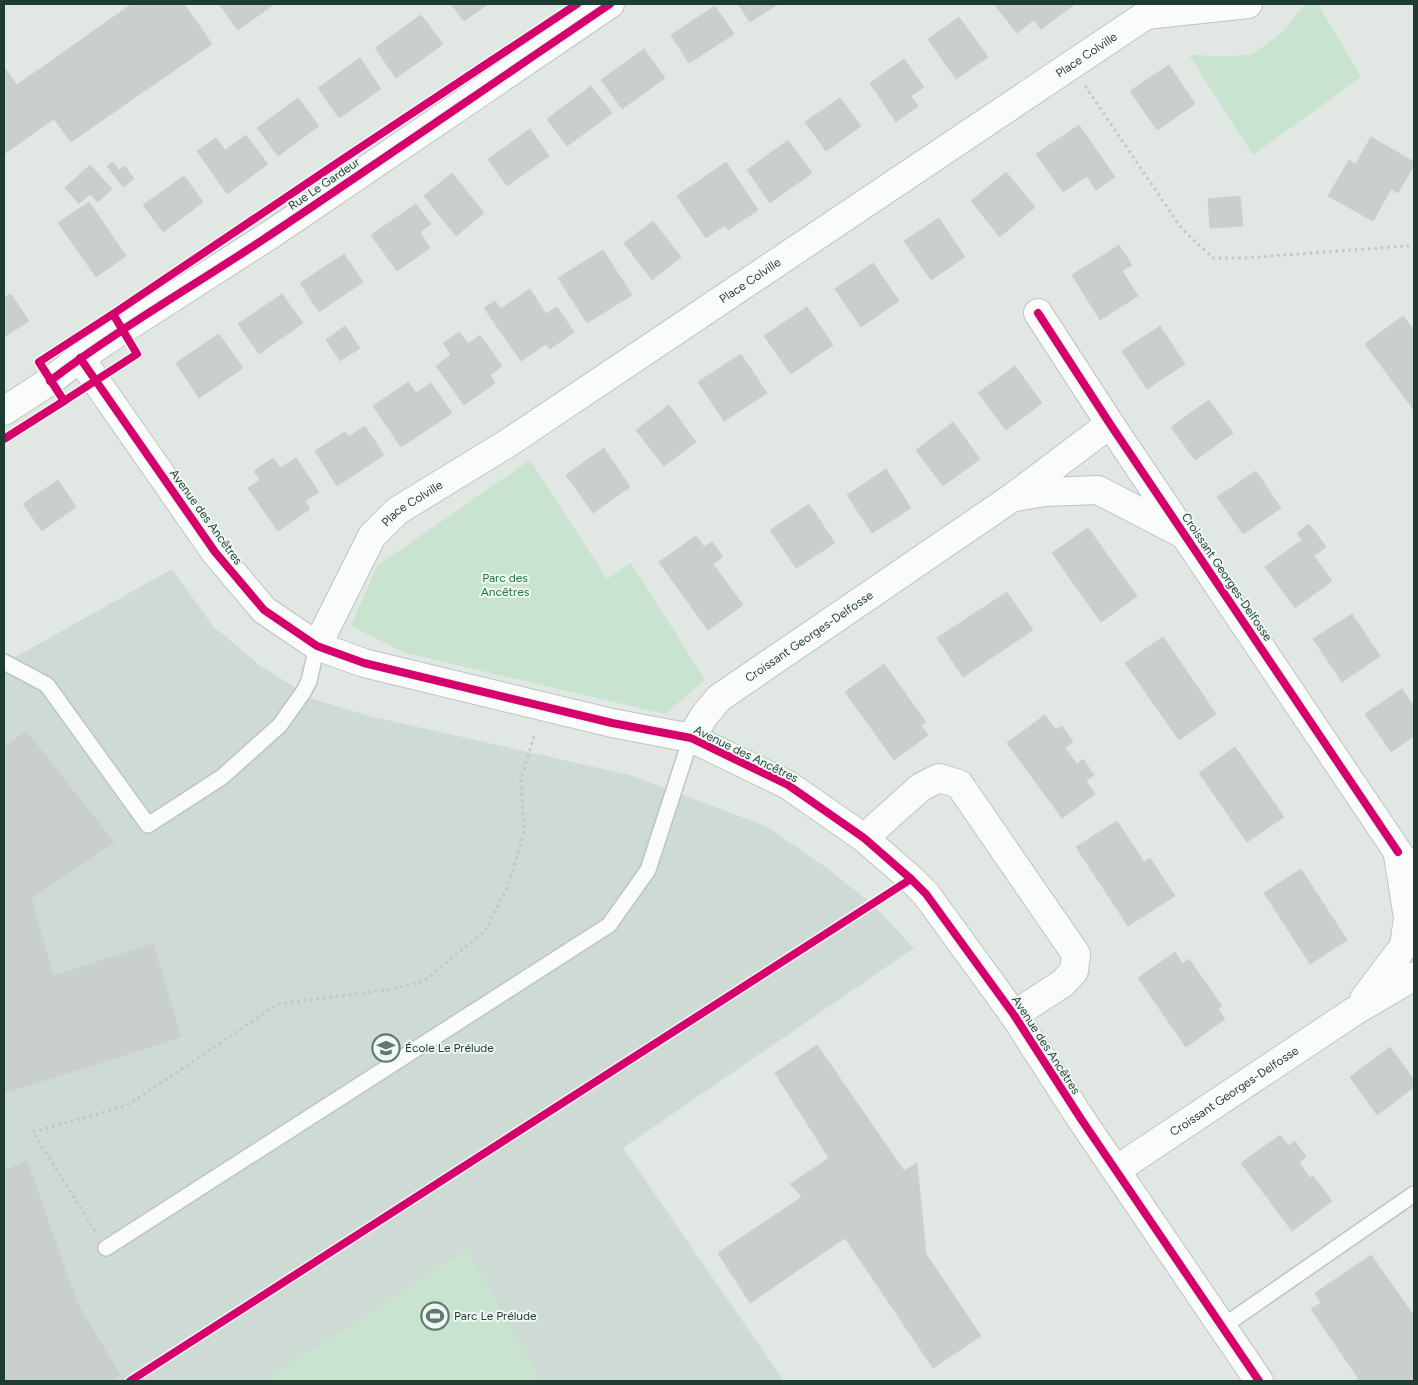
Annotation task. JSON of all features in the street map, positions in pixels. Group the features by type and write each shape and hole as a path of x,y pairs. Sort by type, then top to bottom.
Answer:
{"street":[{"name":"Rue Le Gardeur","path":"4,411 50,381 80,358 273,233 610,4"},
{"name":"Place Colville","path":"317,646 372,536 398,511 508,444 1146,15 1248,4"},
{"name":"Croissant Georges-Delfosse","path":"1038,313 1110,424 1414,876"},
{"name":"Avenue des Ancêtres","path":"80,358 215,552 264,610 317,646 364,663 612,723 691,738 788,785 864,838 926,894 1014,1015 1259,1381"},
{"name":"Croissant Georges-Delfosse","path":"691,738 704,716 719,698 1013,497 1110,424"},
{"name":"Croissant Georges-Delfosse","path":"1013,497 1045,492 1098,490 1184,534"},
{"name":"Avenue des Ancêtres","path":"864,838 921,787 939,778 959,784 1076,954 1074,971 1063,983 1014,1015"},
{"name":"Croissant Georges-Delfosse","path":"1353,1012 1404,946 1408,918 1398,852"},
{"name":"Croissant Georges-Delfosse","path":"1116,1170 1353,1012 1414,976"}],"lane":[{"path":"4,662 47,685 148,825 222,777 280,725 309,681 317,646"},
{"path":"106,1248 609,925 648,870 691,738"},
{"path":"1222,1327 1414,1194"}],"path":[{"path":"1071,65 1182,229 1213,258 1244,258 1414,246"},
{"path":"106,1248 33,1132 126,1106 278,1004 393,989 424,981 485,931 508,886 524,833 521,779 543,706"}],"shaded area":[{"name":"École Le Prélude","path":"172,569 213,626 258,664 313,699 369,716 630,775 766,826 827,868 872,904 914,948 623,1148 784,1381 4,1381 4,666 5,663"}],"green space":[{"path":"1305,4 1318,4 1361,77 1253,155 1189,55 1251,55 1283,32"},
{"name":"Parc des Ancêtres","path":"530,460 607,579 631,563 705,680 665,714 406,653 351,626 377,566"},
{"name":"Parc Le Prélude","path":"467,1250 541,1381 264,1381"}],"building":[{"path":"132,4 184,4 212,44 71,142 54,119 4,154 4,67 17,85"},
{"path":"219,4 272,4 273,5 238,30"},
{"path":"451,4 488,4 464,21"},
{"path":"738,4 778,4 750,22"},
{"path":"994,4 1074,5 1041,29 1034,20 1017,33"},
{"path":"715,6 734,34 689,63 671,35"},
{"path":"421,15 443,44 396,78 375,48"},
{"path":"959,17 988,57 956,79 928,39"},
{"path":"644,49 665,78 622,109 601,80"},
{"path":"360,58 381,89 339,118 318,88"},
{"path":"904,59 924,87 911,96 918,106 896,122 870,83"},
{"path":"1169,65 1195,104 1157,130 1130,91"},
{"path":"591,86 612,113 567,146 547,119"},
{"path":"298,98 319,126 278,156 257,128"},
{"path":"840,98 861,126 826,151 805,122"},
{"path":"1079,125 1115,177 1096,190 1087,176 1063,192 1036,154"},
{"path":"530,129 549,156 507,186 488,159"},
{"path":"246,135 268,164 227,194 197,151 216,138 225,150"},
{"path":"1371,137 1414,162 1398,193 1391,189 1373,221 1328,196 1349,160 1356,164"},
{"path":"788,140 812,173 770,203 747,170"},
{"path":"113,162 119,170 125,166 134,179 123,187 107,166"},
{"path":"726,162 758,210 728,230 725,225 706,238 677,196"},
{"path":"90,165 112,189 98,202 90,194 79,204 65,188"},
{"path":"1006,172 1035,207 1000,237 971,201"},
{"path":"452,173 484,213 456,236 424,196"},
{"path":"184,176 203,202 163,232 143,205"},
{"path":"1240,196 1243,226 1210,228 1208,199"},
{"path":"89,202 126,256 96,277 58,223"},
{"path":"416,204 431,224 420,232 430,248 397,271 371,235"},
{"path":"939,218 965,257 931,280 904,241"},
{"path":"653,221 681,257 652,280 624,243"},
{"path":"1119,245 1132,265 1122,271 1138,296 1100,320 1072,275"},
{"path":"603,250 632,295 587,323 558,278"},
{"path":"344,254 363,282 319,312 300,283"},
{"path":"873,263 899,301 861,327 835,289"},
{"path":"530,289 546,314 557,307 574,332 550,349 546,344 521,361 484,308 495,301 501,309"},
{"path":"11,294 29,321 4,337 4,298"},
{"path":"282,294 303,323 259,354 238,324"},
{"path":"807,307 833,345 791,374 764,336"},
{"path":"1403,316 1414,331 1414,410 1365,344"},
{"path":"345,326 360,348 340,361 326,340"},
{"path":"1160,326 1185,364 1147,389 1122,351"},
{"path":"459,332 468,344 480,335 502,366 490,375 495,383 464,405 436,366 451,355 443,343"},
{"path":"219,334 243,368 199,398 176,363"},
{"path":"741,354 767,393 724,421 698,382"},
{"path":"1015,366 1042,403 1006,430 978,393"},
{"path":"408,382 416,393 431,383 452,413 401,447 373,406"},
{"path":"1209,400 1233,433 1195,460 1171,427"},
{"path":"669,405 696,442 664,466 636,430"},
{"path":"953,422 980,459 943,486 916,450"},
{"path":"365,426 384,455 337,486 315,451 345,432 349,437"},
{"path":"604,448 630,487 593,513 566,475"},
{"path":"273,458 280,468 296,458 319,492 305,501 310,509 278,531 248,488 260,480 254,471"},
{"path":"886,469 911,508 872,533 847,495"},
{"path":"1256,471 1281,508 1243,534 1217,497"},
{"path":"58,480 76,507 42,531 23,504"},
{"path":"809,504 835,543 796,568 770,530"},
{"path":"1309,524 1326,547 1314,556 1332,581 1295,608 1265,567 1302,540 1297,533"},
{"path":"1088,528 1137,596 1101,622 1052,553"},
{"path":"696,536 704,547 712,542 723,557 713,564 743,605 708,630 659,562"},
{"path":"1007,592 1033,630 963,677 937,638"},
{"path":"1352,614 1380,656 1342,682 1313,639"},
{"path":"1163,637 1216,714 1179,740 1125,663"},
{"path":"884,664 926,722 921,725 928,735 894,760 845,692"},
{"path":"1402,689 1414,707 1414,736 1391,752 1365,714"},
{"path":"1045,715 1056,730 1062,726 1073,742 1065,748 1077,764 1083,759 1094,775 1086,781 1095,794 1062,818 1007,743"},
{"path":"26,731 114,842 31,898 53,976 153,944 181,1037 4,1093 4,748"},
{"path":"1235,747 1284,817 1247,842 1199,773"},
{"path":"1117,821 1144,862 1150,858 1175,896 1128,926 1076,847"},
{"path":"1301,869 1347,940 1310,964 1264,893"},
{"path":"1175,952 1183,964 1189,959 1222,1006 1218,1009 1225,1019 1186,1047 1138,978"},
{"path":"817,1045 904,1171 917,1163 926,1254 981,1336 933,1368 845,1238 750,1303 718,1253 802,1197 790,1184 829,1158 775,1073"},
{"path":"1390,1047 1414,1080 1414,1087 1377,1115 1350,1077"},
{"path":"1280,1135 1289,1146 1295,1141 1306,1157 1299,1162 1310,1178 1313,1176 1332,1201 1292,1231 1241,1163"},
{"path":"27,1161 77,1303 120,1375 110,1381 4,1381 4,1171"},
{"path":"1371,1255 1414,1316 1414,1377 1408,1381 1360,1381 1311,1309 1321,1303 1315,1293"}],"cycle path":[{"path":"113,314 137,354 64,401 39,362 577,4"},
{"path":"50,381 101,344 261,241 610,4"},
{"path":"1038,313 1110,424 1398,852"},
{"path":"80,358 215,552 264,610 317,646 364,663 612,723 691,738 788,785 864,838 926,894 1014,1015 1081,1119 1259,1381"},
{"path":"4,439 64,401"},
{"path":"130,1381 911,879"}],"place":[{"name":"École Le Prélude","path":"386,1048"},
{"name":"Parc Le Prélude","path":"435,1316"}]}
